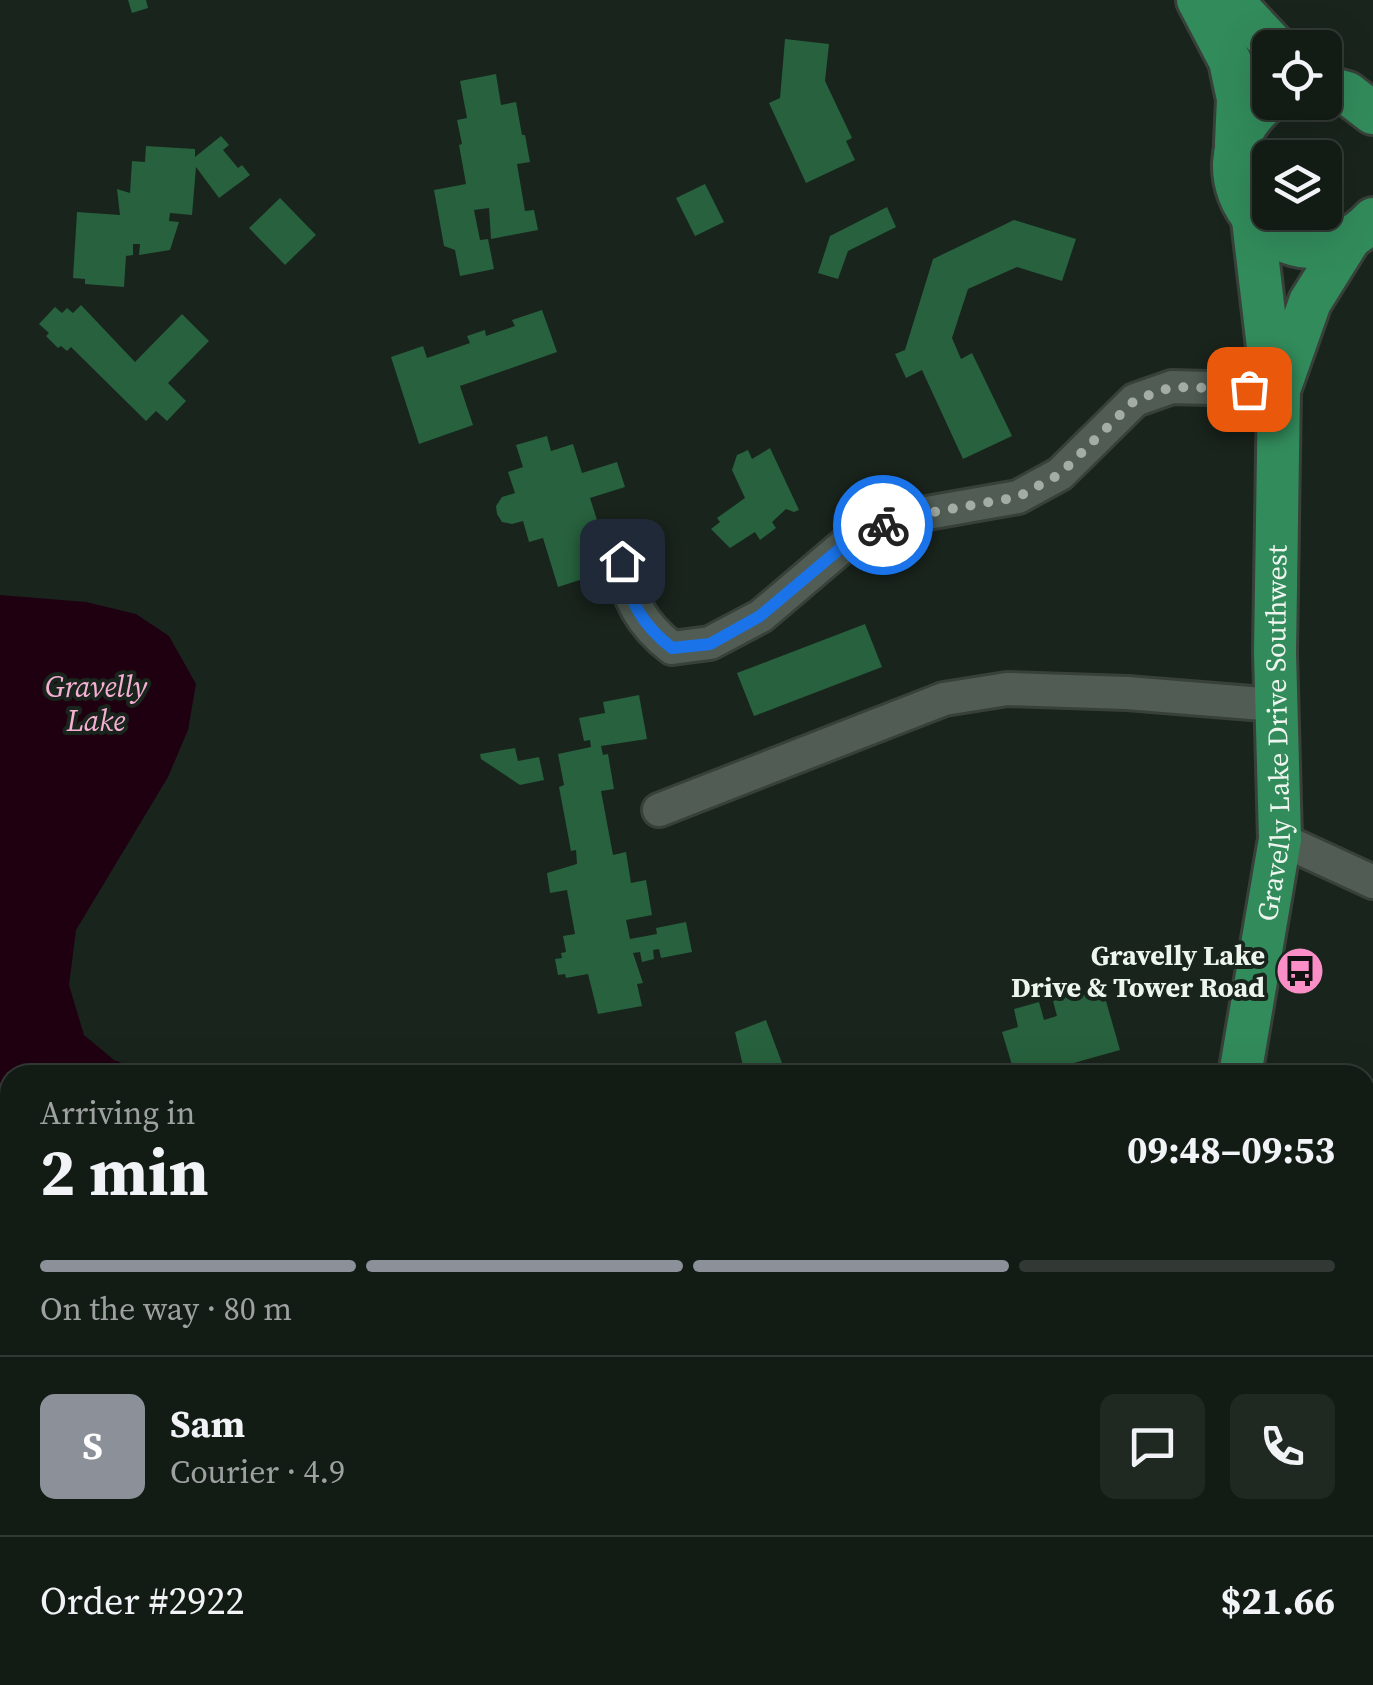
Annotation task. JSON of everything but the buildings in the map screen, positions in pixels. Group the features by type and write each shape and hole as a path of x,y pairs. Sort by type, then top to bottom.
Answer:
{"main road":[{"path":"1198,0 1230,61 1238,99 1236,143"},
{"path":"1232,0 1260,30"},
{"path":"1236,143 1252,115"},
{"name":"Gravelly Lake Drive Southwest","path":"1236,143 1233,170 1239,197 1252,218"},
{"path":"1266,230 1301,246 1324,248 1361,229"},
{"name":"Gravelly Lake Drive Southwest","path":"1279,390 1310,302 1361,229"},
{"name":"Gravelly Lake Drive Southwest","path":"1242,1065 1280,839 1276,704 1279,390 1268,347 1254,230"}],"street":[{"path":"622,561 626,589 649,630 672,648 710,644 760,616 855,536 900,518 1018,497 1060,474 1135,400 1172,387 1279,390"},
{"path":"658,810 944,699 1007,689 1276,704"},
{"path":"1280,839 1373,882"}],"water":[{"name":"Gravelly Lake","path":"0,595 86,602 136,614 169,636 196,684 188,730 168,777 76,930 69,985 84,1035 114,1060 127,1065 0,1065"}],"way so far":[{"path":"883,525 900,518 1018,497 1060,474 1135,400 1172,387 1249,389"}],"place":[{"name":"Gravelly Lake Drive & Tower Road","path":"1300,971"}],"route":[{"path":"622,561 626,589 649,630 672,648 710,644 760,616 855,536 883,525"}]}
